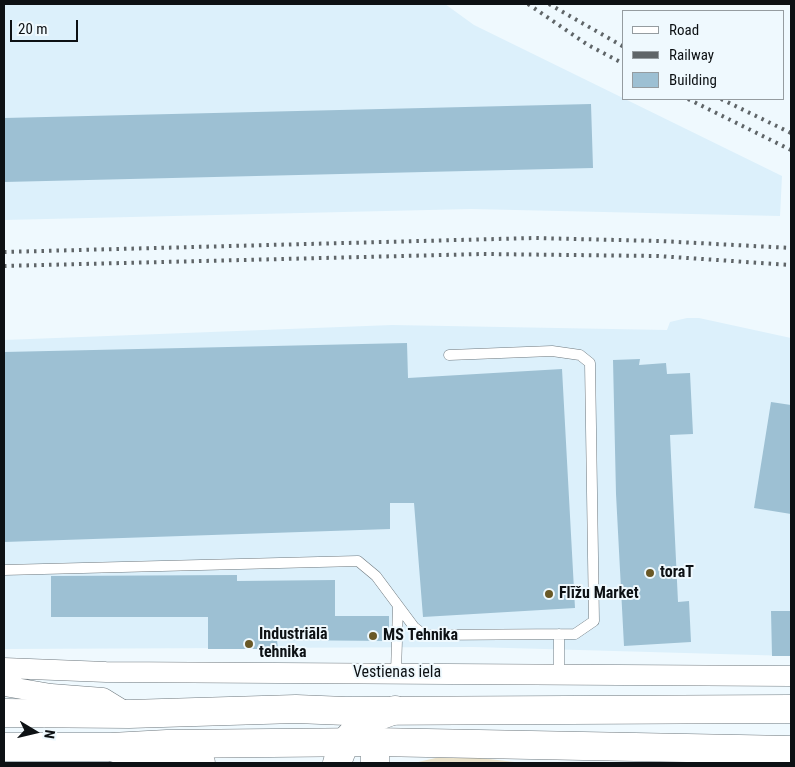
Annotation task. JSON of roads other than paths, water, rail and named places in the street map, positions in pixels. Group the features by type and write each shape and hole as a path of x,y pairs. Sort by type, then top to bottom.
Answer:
{"main road":[{"path":"4,714 129,714 296,709 357,741"},
{"path":"357,741 396,710 791,709"},
{"path":"4,747 111,747 167,744 357,741 790,750"},
{"path":"111,747 156,760 201,763"}],"street":[{"name":"Vestienas iela","path":"4,668 106,672 791,676"},
{"path":"4,686 52,694 103,698 129,714"}],"lane":[{"path":"4,570 358,562 376,576 414,627 424,635 575,634 594,621 590,364 580,355 552,351 449,355"},
{"path":"396,673 398,606"},
{"path":"559,634 559,674"}],"railway":[{"path":"528,4 588,45 622,63"},
{"path":"549,4 622,46"},
{"path":"690,100 791,150"},
{"path":"723,100 791,133"},
{"path":"4,252 534,238 660,241 791,248"},
{"path":"4,266 483,254 658,256 791,265"}],"place":[{"name":"toraT","path":"650,573"},
{"name":"Flīžu Market","path":"549,594"},
{"name":"MS Tehnika","path":"373,636"},
{"name":"Industriālā tehnika","path":"249,644"}]}
